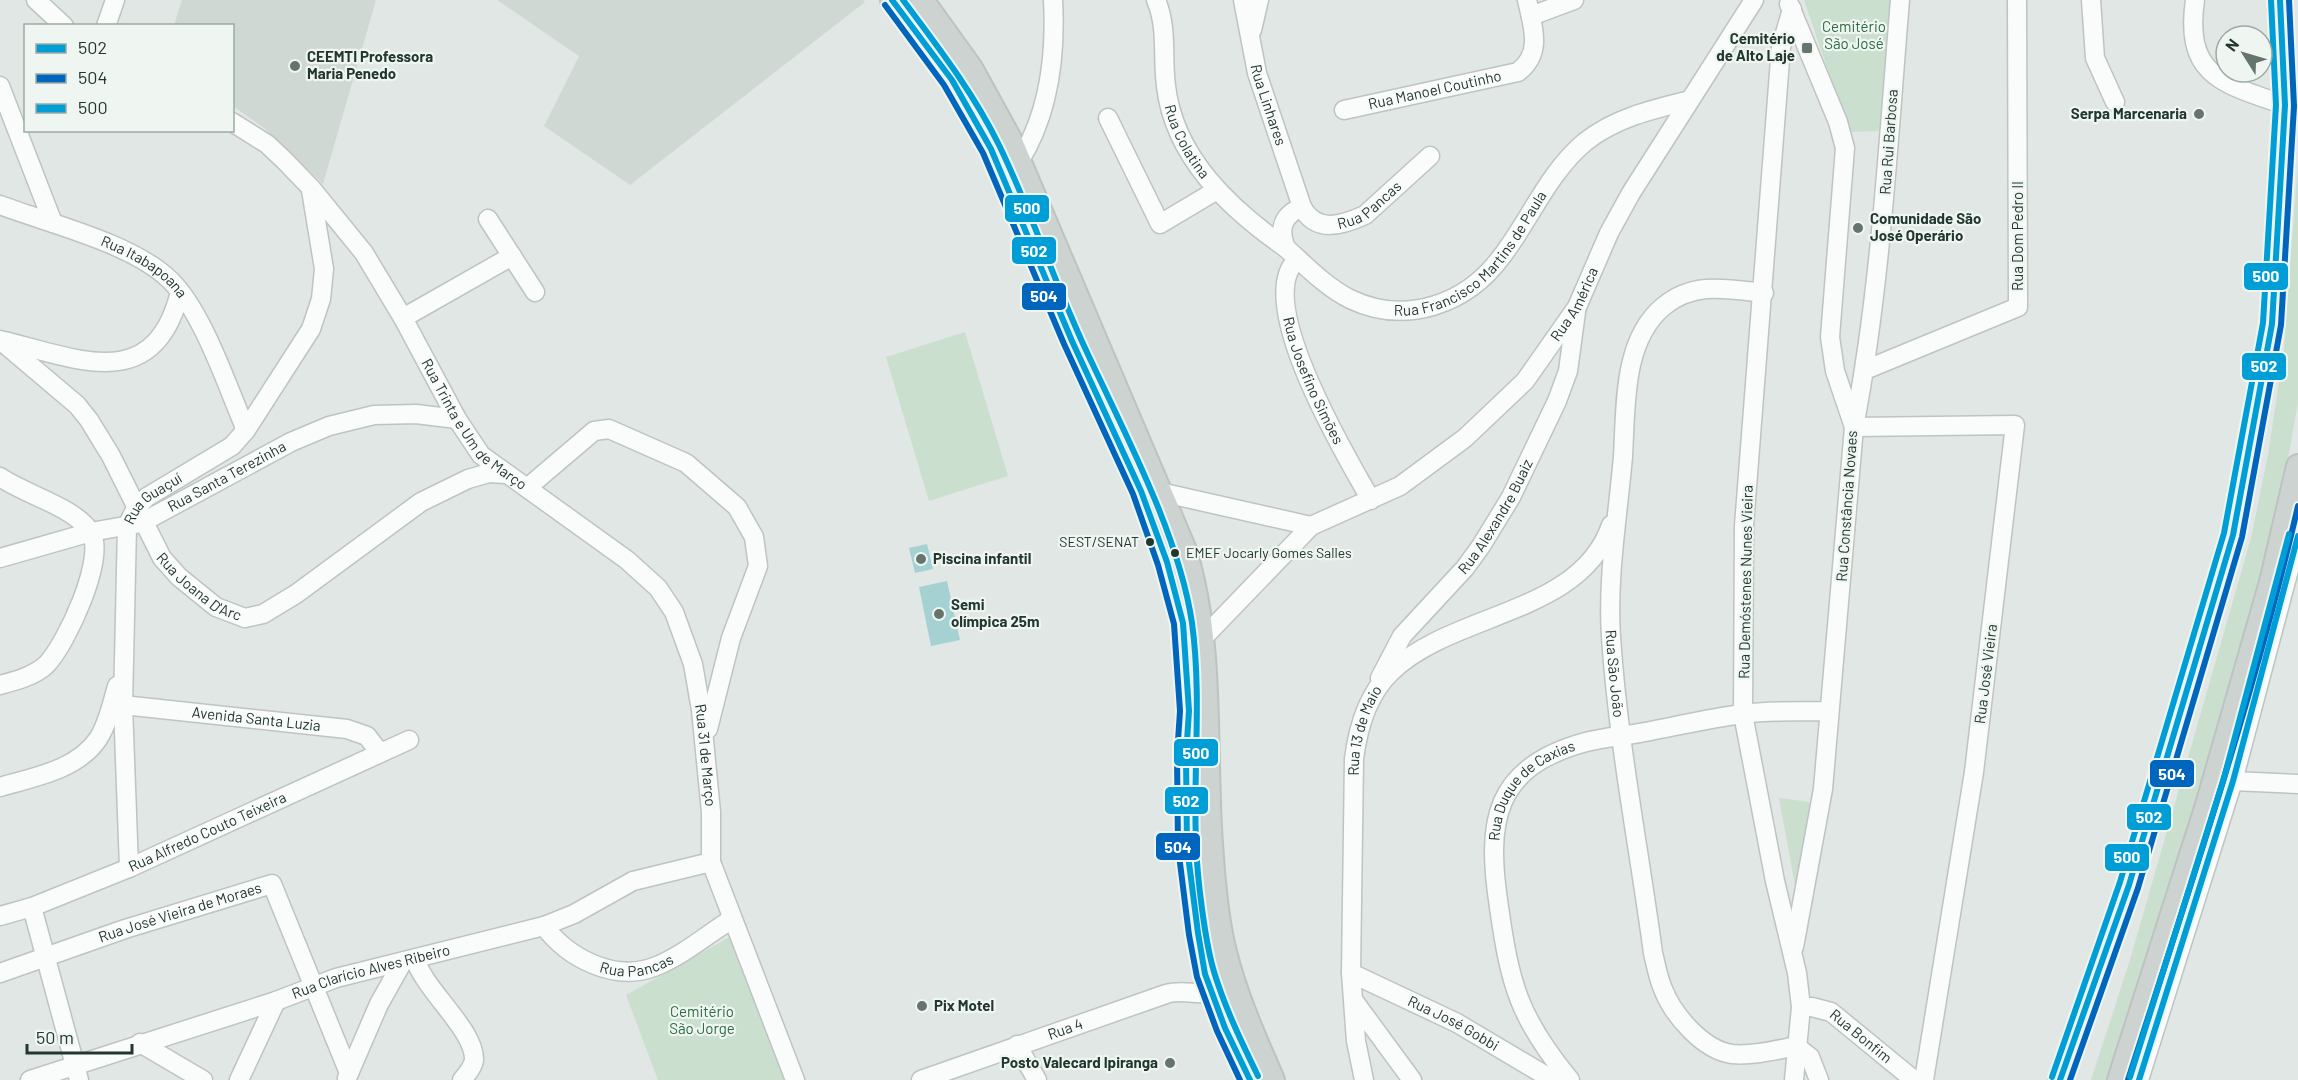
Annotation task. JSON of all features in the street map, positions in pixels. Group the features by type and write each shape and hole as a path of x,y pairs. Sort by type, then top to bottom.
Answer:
{"main road":[{"path":"892,0 952,80 991,149 1072,341 1141,491 1177,590 1183,623 1189,711 1186,756 1187,847 1198,933 1205,974 1250,1080"},
{"path":"922,0 971,68 1020,160 1185,550 1203,637 1208,698 1209,819 1214,879 1224,949 1258,1047"},
{"path":"2060,1080 2128,885 2233,535 2272,324 2285,105 2280,0"},
{"path":"2120,1080 2210,794 2271,582 2298,466"},
{"path":"1212,993 1234,1002 1273,1080"}],"street":[{"path":"36,0 62,24"},
{"path":"107,24 115,0"},
{"path":"1020,160 1035,134 1045,103 1053,0"},
{"name":"Rua Colatina","path":"1156,0 1164,28 1166,86 1176,128 1208,180 1217,190 1249,220 1292,253"},
{"name":"Rua Linhares","path":"1243,0 1257,73 1302,207"},
{"path":"1250,37 1259,0"},
{"path":"1529,8 1574,0"},
{"name":"Rua América","path":"1203,637 1311,526 1400,486 1486,420 1524,381 1577,307 1619,215 1754,0"},
{"name":"Rua Rui Barbosa","path":"1854,427 1865,370 1887,191 1900,0"},
{"name":"Rua Dom Pedro II","path":"1865,370 2018,307 2017,0"},
{"path":"2091,0 2095,58 2115,102"},
{"path":"2194,0 2193,43 2202,63 2228,83 2285,105"},
{"name":"Rua Demóstenes Nunes Vieira","path":"1789,5 1781,47 1764,293 1744,526 1743,714 1775,881 1793,952 1801,1007 1794,1080"},
{"name":"Rua Constância Novaes","path":"1789,5 1838,122 1845,148 1830,338 1835,371 1854,427 1816,834 1793,952"},
{"name":"Rua Manoel Coutinho","path":"1344,110 1518,72 1528,64 1534,53 1535,33 1529,8"},
{"path":"0,86 53,223"},
{"name":"Rua Francisco Martins de Paula","path":"1292,253 1348,298 1382,309 1420,310 1456,299 1469,291 1498,262 1557,170 1584,143 1599,132 1632,116 1690,100"},
{"path":"1108,118 1160,224 1217,190"},
{"name":"Rua Trinta e Um de Março","path":"234,123 267,144 311,188 364,254 403,318 457,419 481,455 527,488 594,431 609,429 676,458 709,481 742,514 754,537 758,555 753,582 730,638 705,740"},
{"name":"Rua Pancas","path":"1302,207 1315,222 1327,226 1353,221 1379,204 1430,156"},
{"name":"Rua Guaçuí","path":"129,868 123,667 135,518 147,497 232,446 246,430 303,343 321,299 324,268 311,188"},
{"name":"Rua Itabapoana","path":"0,205 53,223 139,258 168,278 180,292 173,314 157,342 147,351 122,362 95,362 0,340"},
{"path":"1292,253 1282,223 1287,215 1302,207"},
{"path":"488,219 535,292"},
{"name":"Rua Josefino Simões","path":"1292,253 1292,264 1285,295 1286,319 1292,340 1335,435 1371,500"},
{"path":"403,318 512,256"},
{"name":"Rua São João","path":"1764,293 1719,287 1689,291 1664,306 1646,329 1629,379 1621,479 1615,512 1611,638 1653,953 1669,1002 1693,1031 1720,1051 1745,1054 1796,1046"},
{"path":"180,292 197,318 246,430"},
{"name":"Rua Alexandre Buaiz","path":"1368,705 1402,636 1481,546 1523,474 1557,401 1568,371 1577,307"},
{"name":"Rua Joana D'Arc","path":"0,340 70,400 89,420 111,456 135,518 162,558 179,577 223,611 253,618 271,610 316,580 414,506 468,479 489,473 506,474"},
{"name":"Rua Santa Terezinha","path":"0,558 135,518 291,442 329,426 374,415 416,414 457,419"},
{"name":"Rua José Vieira","path":"1854,427 2015,425 1974,772 1924,1080"},
{"path":"0,477 24,493 64,510 91,532 95,549 91,571 67,633 45,665 22,678 0,685"},
{"name":"Rua 31 de Março","path":"527,488 627,560 665,597 677,620 693,664 705,740 711,812 711,862 795,1080"},
{"path":"1160,492 1311,526"},
{"name":"Rua 13 de Maio","path":"1364,1080 1356,1041 1351,973 1353,759 1356,739 1368,705 1390,673 1406,660 1449,637 1544,595 1573,578 1585,567 1601,545 1615,512"},
{"path":"2139,1080 2233,781 2298,536"},
{"path":"0,787 54,770 89,750 105,724 123,667"},
{"name":"Avenida Santa Luzia","path":"123,705 347,729 367,736 380,753"},
{"name":"Rua Duque de Caxias","path":"1570,1080 1537,1037 1515,990 1493,869 1493,839 1503,801 1523,771 1536,762 1571,747 1743,714 1829,711"},
{"name":"Rua Alfredo Couto Teixeira","path":"0,916 32,907 129,868 409,740"},
{"path":"2233,781 2298,784"},
{"name":"Rua Clarício Alves Ribeiro","path":"30,1080 77,1073 140,1043 276,1001 350,974 544,926 574,914 633,881 711,862"},
{"name":"Rua José Vieira de Moraes","path":"0,974 125,928 272,884 315,987 347,1076"},
{"path":"32,907 48,958 77,1073"},
{"name":"Rua Pancas","path":"544,926 559,944 579,957 617,971 630,971 654,967 667,961 732,919"},
{"path":"347,1076 379,1004 408,961 462,1030 472,1050 473,1065 465,1079"},
{"name":"Rua José Gobbi","path":"1351,973 1457,1023 1553,1080"},
{"name":"Rua 4","path":"921,1080 1173,992 1212,993"},
{"path":"1353,999 1412,1080"},
{"path":"239,1080 276,1001"},
{"name":"Rua Bonfim","path":"1801,1007 1812,1007 1831,1012 1914,1080"},
{"path":"140,1043 203,1080"},
{"path":"1017,1046 1037,1080"},
{"path":"1796,1046 1810,1057 1819,1080"}],"shaded area":[{"name":"CEEMTI Professora Maria Penedo","path":"182,0 376,0 323,184 264,128 234,107 234,24 174,24"},
{"path":"497,0 863,0 865,2 630,185 544,126 579,56"}],"green space":[{"name":"Cemitério São José","path":"1804,0 1893,0 1883,131 1849,132"},
{"path":"2298,162 2298,402 2273,546 2116,1080 2091,1080 2130,960 2251,538 2268,455 2284,348"},
{"path":"965,332 1008,476 929,501 886,357"},
{"path":"1779,798 1810,802 1796,891"},
{"name":"Cemitério São Jorge","path":"735,934 790,1080 658,1080 626,995"}],"water":[{"name":"Piscina infantil","path":"927,544 933,569 915,573 909,548"},
{"name":"Semi olímpica 25m","path":"947,581 960,640 931,646 919,587"}],"transit line":[{"name":"502","path":"892,0 952,80 991,149 1072,341 1141,491 1167,562 1183,623 1189,711 1186,756 1187,847 1198,933 1205,974 1225,1028 1250,1080"},
{"name":"500","path":"903,0 966,88 999,145 1085,348 1148,483 1175,554 1185,589 1195,650 1196,843 1205,928 1211,962 1219,988 1258,1076"},
{"name":"500","path":"2052,1077 2120,882 2224,533 2263,323 2276,105 2271,0"},
{"name":"502","path":"2060,1080 2129,885 2233,535 2272,324 2285,105 2280,0"},
{"name":"504","path":"2070,1080 2138,888 2242,537 2281,325 2294,106 2289,0"},
{"name":"504","path":"885,5 944,85 983,153 1064,344 1133,494 1158,565 1174,624 1180,711 1177,756 1178,847 1189,935 1197,977 1217,1031 1240,1080"},
{"name":"504","path":"2128,1080 2241,723 2298,506"},
{"name":"500","path":"2130,1077 2224,778 2289,534"},
{"name":"502","path":"2139,1080 2233,781 2298,536"}],"place":[{"name":"Cemitério de Alto Laje","path":"1807,48"},
{"name":"CEEMTI Professora Maria Penedo","path":"295,66"},
{"name":"Serpa Marcenaria","path":"2199,114"},
{"name":"Comunidade São José Operário","path":"1858,228"},
{"name":"SEST/SENAT","path":"1150,542"},
{"name":"EMEF Jocarly Gomes Salles","path":"1175,553"},
{"name":"Piscina infantil","path":"921,559"},
{"name":"Semi olímpica 25m","path":"939,614"},
{"name":"Pix Motel","path":"922,1006"},
{"name":"Posto Valecard Ipiranga","path":"1170,1063"}]}
